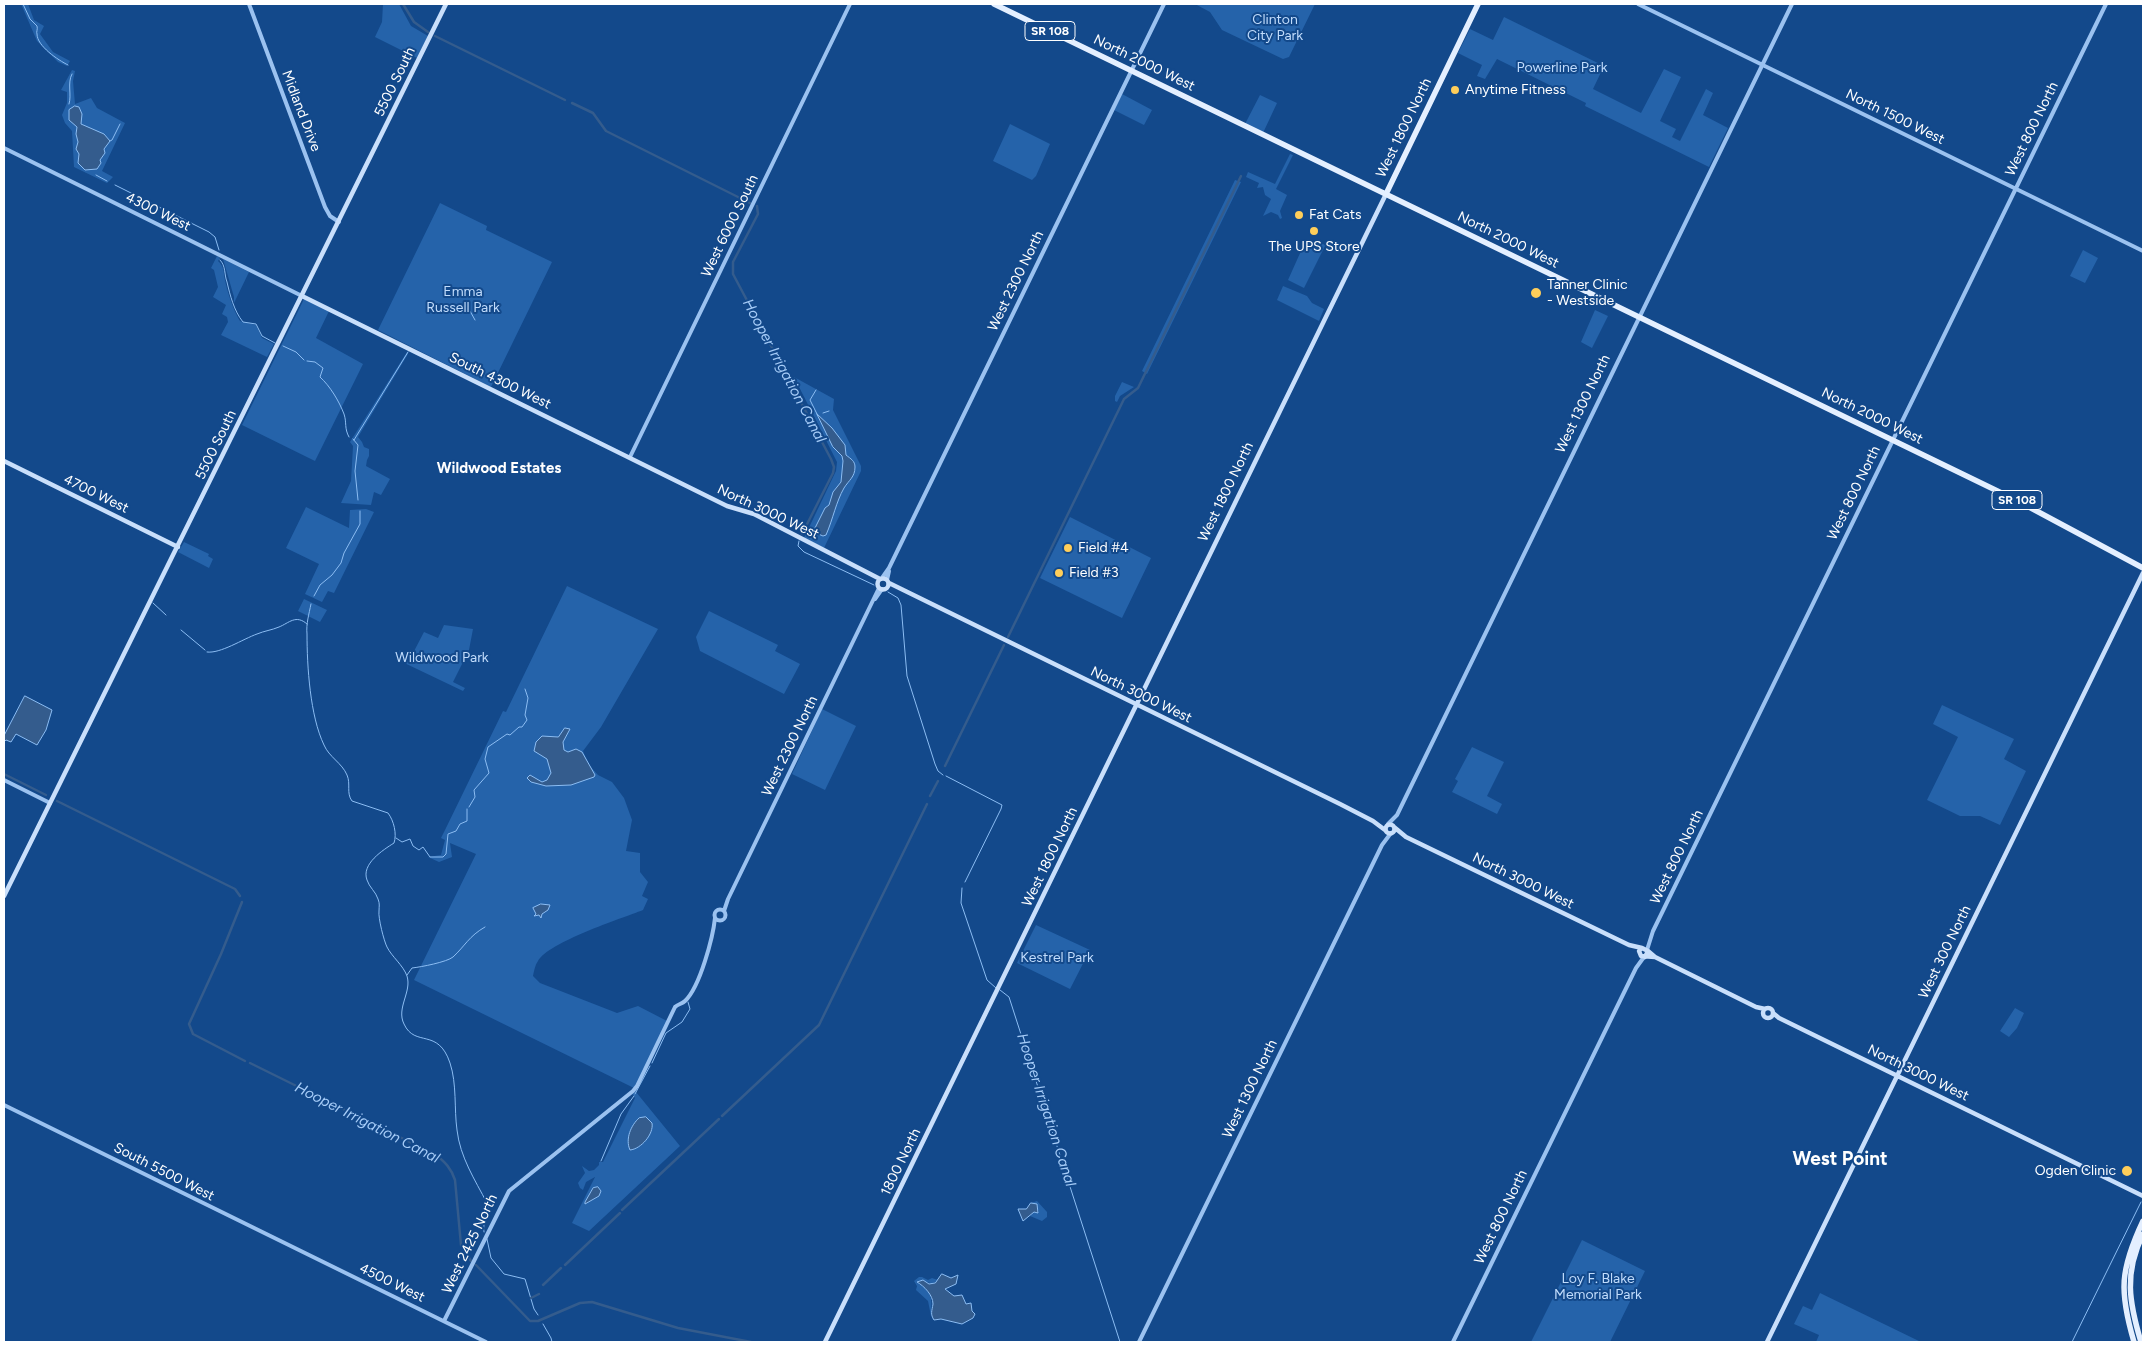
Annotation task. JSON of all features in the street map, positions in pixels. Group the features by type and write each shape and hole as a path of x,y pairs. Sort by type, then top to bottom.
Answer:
{"main road":[{"name":"5500 South","path":"4,896 446,4"},
{"name":"North 2000 West","path":"994,4 2016,500 2143,568"},
{"name":"West 1800 North","path":"998,989 1478,4"},
{"name":"South 4300 West","path":"302,296 687,486"},
{"name":"4700 West","path":"4,461 178,547"},
{"name":"North 3000 West","path":"687,486 728,506 754,514 866,573 883,584 1138,705 1374,821 1388,824 1406,837"},
{"name":"West 300 North","path":"1767,1342 2143,573"},
{"name":"North 3000 West","path":"1374,821 1385,831 1406,837 1629,945 1645,949"},
{"path":"1385,831 1388,824"},
{"path":"1391,833 1394,827"},
{"name":"North 3000 West","path":"1629,945 1642,956"},
{"path":"1642,956 1645,949"},
{"path":"1642,956 1645,949"},
{"path":"1645,949 1655,958 1764,1011 1766,1017 1771,1015 1770,1008 1764,1011"},
{"path":"1642,956 1655,958"},
{"name":"1800 North","path":"826,1342 998,989"},
{"name":"North 3000 West","path":"1771,1015 2143,1196"},
{"path":"2134,1342 2124,1307 2123,1280 2129,1252 2143,1221"},
{"path":"2141,1342 2132,1311 2130,1287 2132,1262 2143,1234"}],"street":[{"name":"Midland Drive","path":"249,4 325,207 330,216 339,222"},
{"name":"West 6000 South","path":"630,457 850,4"},
{"name":"West 2300 North","path":"722,911 1164,4"},
{"name":"North 1500 West","path":"1638,4 2143,251"},
{"name":"West 1300 North","path":"1388,824 1396,814 1792,4"},
{"name":"West 800 North","path":"1645,949 2106,4"},
{"name":"4300 West","path":"4,148 302,296"},
{"path":"4,780 50,803"},
{"name":"West 1300 North","path":"1394,827 1396,814"},
{"name":"West 1300 North","path":"1382,845 1385,831"},
{"name":"West 1300 North","path":"1139,1342 1382,845 1391,833"},
{"path":"722,911 725,917 714,929 716,912 722,911"},
{"path":"715,918 720,921"},
{"name":"West 2425 North","path":"444,1321 509,1191 569,1144 637,1086 675,1007 686,1000 700,974 714,929"},
{"name":"West 800 North","path":"1453,1342 1642,956"},
{"name":"South 5500 West","path":"4,1105 314,1258"},
{"name":"4500 West","path":"314,1258 486,1342"}],"green space":[{"path":"21,4 28,4 34,20 44,26 40,34 53,52 70,61 67,66 58,62 37,41"},
{"path":"383,4 399,4 411,26 428,36 417,58 375,37 382,22"},
{"name":"Clinton City Park","path":"1195,4 1315,4 1289,57 1283,59 1222,30 1210,12"},
{"name":"Powerline Park","path":"1504,17 1604,66 1593,89 1641,113 1664,69 1681,77 1660,121 1676,129 1672,137 1680,141 1706,89 1713,93 1703,115 1728,128 1709,167 1585,106 1586,103 1497,59 1485,79 1477,76 1482,65 1458,53 1470,29 1493,40"},
{"path":"72,70 75,71 73,81 75,104 91,98 97,108 125,123 102,171 113,177 107,183 74,167 72,131 65,123 62,115 67,103 67,92 61,90"},
{"path":"1122,94 1152,110 1144,125 1114,110"},
{"path":"1260,95 1277,103 1263,133 1245,124"},
{"path":"1010,124 1050,144 1036,176 1032,180 993,161"},
{"path":"1290,154 1293,155 1276,189 1287,195 1280,211 1282,218 1280,219 1278,215 1271,212 1263,216 1271,199 1265,195 1263,187 1257,188 1259,183 1246,177 1248,172 1275,184"},
{"path":"1235,180 1241,182 1147,374 1142,371"},
{"name":"Emma Russell Park","path":"440,203 487,226 486,230 552,262 491,387 378,330"},
{"path":"1321,243 1327,246 1325,246 1304,288 1288,280 1301,251"},
{"path":"2083,250 2098,258 2085,283 2070,276"},
{"path":"217,256 220,258 218,261 223,268 229,295 240,321 256,325 262,338 274,344 267,357 221,335 228,322 227,317 222,314 226,305 213,297 218,287 214,270 211,268"},
{"path":"223,259 249,272 234,303 234,297"},
{"path":"1283,286 1307,296 1312,303 1324,309 1319,321 1277,300"},
{"path":"304,299 329,311 316,338 363,364 315,461 242,425"},
{"path":"1595,310 1608,316 1592,348 1581,342"},
{"path":"407,352 408,354 358,437 364,447 369,449 366,466 390,479 381,495 374,492 371,505 341,503 351,481 353,446 350,442"},
{"path":"794,377 834,399 833,410 861,466 861,471 824,548 804,538 836,471 837,462"},
{"path":"1122,382 1134,387 1120,396 1117,402 1115,401 1115,396"},
{"path":"306,507 349,528 350,510 366,509 374,512 334,593 328,591 322,602 305,594 319,564 286,548"},
{"path":"1070,517 1151,558 1122,618 1040,578"},
{"path":"184,542 209,554 208,556 213,559 209,568 178,552"},
{"path":"567,586 658,629 601,727 583,751 589,765 598,775 612,782 624,798 632,820 626,851 640,853 640,872 648,882 642,896 648,899 643,910 556,946 538,961 533,976 540,983 617,1013 638,1006 667,1021 636,1092 680,1146 589,1231 572,1223 595,1177 586,1182 583,1190 580,1188 578,1183 585,1173 582,1166 589,1171 594,1170 599,1165 599,1162 603,1162 635,1098 631,1092 634,1088 414,980 476,854 450,843 452,857 439,862 428,857 441,855 445,840 441,838 503,711 506,712"},
{"path":"304,599 327,610 320,622 298,611"},
{"path":"709,611 778,645 775,651 800,664 784,694 700,651 696,637"},
{"name":"Wildwood Park","path":"444,625 473,629 469,650 453,682 465,688 463,691 396,659 400,650 412,655 424,632 438,638"},
{"path":"1942,705 2014,739 2004,759 2026,771 2000,825 1980,816 1960,816 1927,800 1958,737 1933,724"},
{"path":"822,709 856,726 825,790 792,774"},
{"path":"1472,747 1504,762 1487,796 1502,804 1497,814 1452,792 1458,781 1455,779"},
{"name":"Kestrel Park","path":"1036,925 1090,950 1070,989 1017,963"},
{"path":"2015,1008 2024,1013 2017,1028 2009,1037 2000,1031"},
{"path":"1037,1201 1047,1212 1047,1217 1042,1221 1030,1216 1034,1212 1038,1213 1039,1211 1031,1203"},
{"name":"Loy F. Blake Memorial Park","path":"1582,1240 1645,1271 1610,1342 1531,1342"},
{"path":"919,1277 928,1280 932,1278 938,1280 931,1283 923,1280 917,1282 929,1292 931,1316 928,1301 916,1290 917,1286 914,1281"},
{"path":"1820,1293 1921,1342 1816,1342 1819,1335 1794,1324 1803,1306 1812,1310"}],"shaded area":[{"path":"75,106 79,107 82,114 81,124 104,134 110,141 104,149 105,153 97,169 85,170 78,163 79,154 76,149 78,142 77,127 69,120 69,110"},
{"path":"817,414 832,428 845,445 846,455 855,465 853,476 844,488 826,535 823,536 816,533 815,528 825,508 829,505 833,492 841,482 843,461 842,456 833,447"},
{"path":"25,696 52,710 46,730 37,745 16,734 11,742 6,740 4,742 4,736"},
{"path":"565,728 570,729 563,742 564,750 568,752 576,749 582,752 595,775 594,777 571,785 546,786 531,782 527,778 530,775 542,782 547,780 551,773 547,759 534,751 536,742 542,736 558,737"},
{"path":"541,904 550,905 541,918 539,915 534,916 536,914 533,908"},
{"path":"646,1117 652,1123 651,1132 642,1144 630,1150 628,1141 631,1128 639,1118"},
{"path":"598,1187 601,1191 599,1196 585,1204 593,1188"},
{"path":"1031,1203 1037,1204 1038,1213 1034,1212 1023,1221 1018,1209 1026,1209"},
{"path":"942,1274 951,1278 958,1275 956,1284 945,1289 954,1296 962,1295 966,1304 971,1303 972,1311 975,1314 973,1318 962,1324 941,1319 934,1320 930,1294 917,1282 923,1280 929,1284 935,1283"}],"waterway":[{"path":"23,4 30,19 37,26 40,43 54,56 68,65"},
{"name":"Hooper Irrigation Canal","path":"403,4 414,22 428,32"},
{"name":"Hooper Irrigation Canal","path":"435,36 565,100"},
{"path":"69,104 72,74"},
{"name":"Hooper Irrigation Canal","path":"572,103 593,113 606,131 750,203"},
{"path":"110,141 120,124"},
{"path":"96,175 107,181"},
{"path":"1008,637 1124,399 1138,388 1241,176"},
{"path":"115,185 209,232 215,237 219,250"},
{"name":"Hooper Irrigation Canal","path":"757,206 758,214 733,262 733,274 834,467 833,473 802,534"},
{"path":"220,260 224,267 233,303 240,318 243,322 256,324 262,336 275,343"},
{"path":"470,311 475,320"},
{"path":"283,346 296,352 304,360"},
{"path":"354,440 408,352"},
{"path":"307,361 315,362 323,368 320,377 331,389 340,404 349,437"},
{"path":"816,390 810,400 817,414"},
{"path":"823,413 829,411"},
{"path":"353,439 358,445 355,471 358,500"},
{"path":"314,596 320,585 332,575 341,563 344,553 360,524 360,511"},
{"name":"Hooper Irrigation Canal","path":"799,541 798,546 804,552 874,585"},
{"name":"Hooper Irrigation Canal","path":"888,592 898,598 901,605 907,676 935,764 938,771 943,775"},
{"path":"153,603 166,615"},
{"path":"311,604 307,626 308,661 310,691 315,720 326,749 347,775 349,795 352,801 388,813 393,824 395,832 394,843 370,863 367,868 367,880 379,901 379,919 386,944 407,976 408,988 402,1012 404,1024 414,1035 439,1045 450,1063 454,1079 456,1122 461,1150 488,1207 484,1232"},
{"path":"207,652 225,649 251,636 293,620 303,621 307,624"},
{"path":"181,630 205,650"},
{"path":"945,766 1004,645"},
{"path":"469,807 475,797 474,790 489,773 485,759 488,747 507,734 510,735 519,727 522,727 527,720 525,715 528,698 525,689"},
{"name":"Hooper Irrigation Canal","path":"4,774 46,795"},
{"name":"Hooper Irrigation Canal","path":"946,776 1002,805 965,882"},
{"path":"930,796 938,781"},
{"name":"Hooper Irrigation Canal","path":"57,801 235,889 240,896"},
{"path":"722,1116 819,1025 927,804"},
{"path":"396,838 402,842 410,839 413,846 419,850 423,847 430,857 443,857 446,854 448,834 456,831 460,824 467,821 467,809"},
{"name":"Hooper Irrigation Canal","path":"962,888 961,903 987,980 996,988"},
{"name":"Hooper Irrigation Canal","path":"242,902 189,1024 193,1034 245,1061"},
{"path":"407,975 412,968 450,959 485,927"},
{"name":"Hooper Irrigation Canal","path":"1000,990 1009,997 1120,1342"},
{"path":"652,1063 666,1033 682,1022 690,1009 688,1002"},
{"name":"Hooper Irrigation Canal","path":"250,1063 436,1155 442,1160 450,1169 455,1180 461,1245 471,1261"},
{"path":"635,1094 650,1066"},
{"path":"601,1161 621,1114 634,1096"},
{"path":"622,1210 719,1119"},
{"path":"2072,1342 2141,1202"},
{"path":"565,1265 620,1213"},
{"path":"487,1239 491,1258 504,1274 525,1279 534,1309 538,1315"},
{"name":"Hooper Irrigation Canal","path":"476,1265 530,1321 538,1321 580,1303 592,1302 678,1328 751,1342"},
{"path":"543,1285 561,1268"},
{"path":"531,1298 539,1294"},
{"path":"543,1324 552,1342"}],"place":[{"name":"Anytime Fitness","path":"1455,90"},
{"name":"Fat Cats","path":"1299,215"},
{"name":"The UPS Store","path":"1314,231"},
{"name":"Tanner Clinic - Westside","path":"1536,293"},
{"name":"Field #4","path":"1068,548"},
{"name":"Field #3","path":"1059,573"},
{"name":"Ogden Clinic","path":"2127,1171"}],"district":[{"name":"Wildwood Estates","path":"499,469"},
{"name":"West Point","path":"1840,1159"}]}
